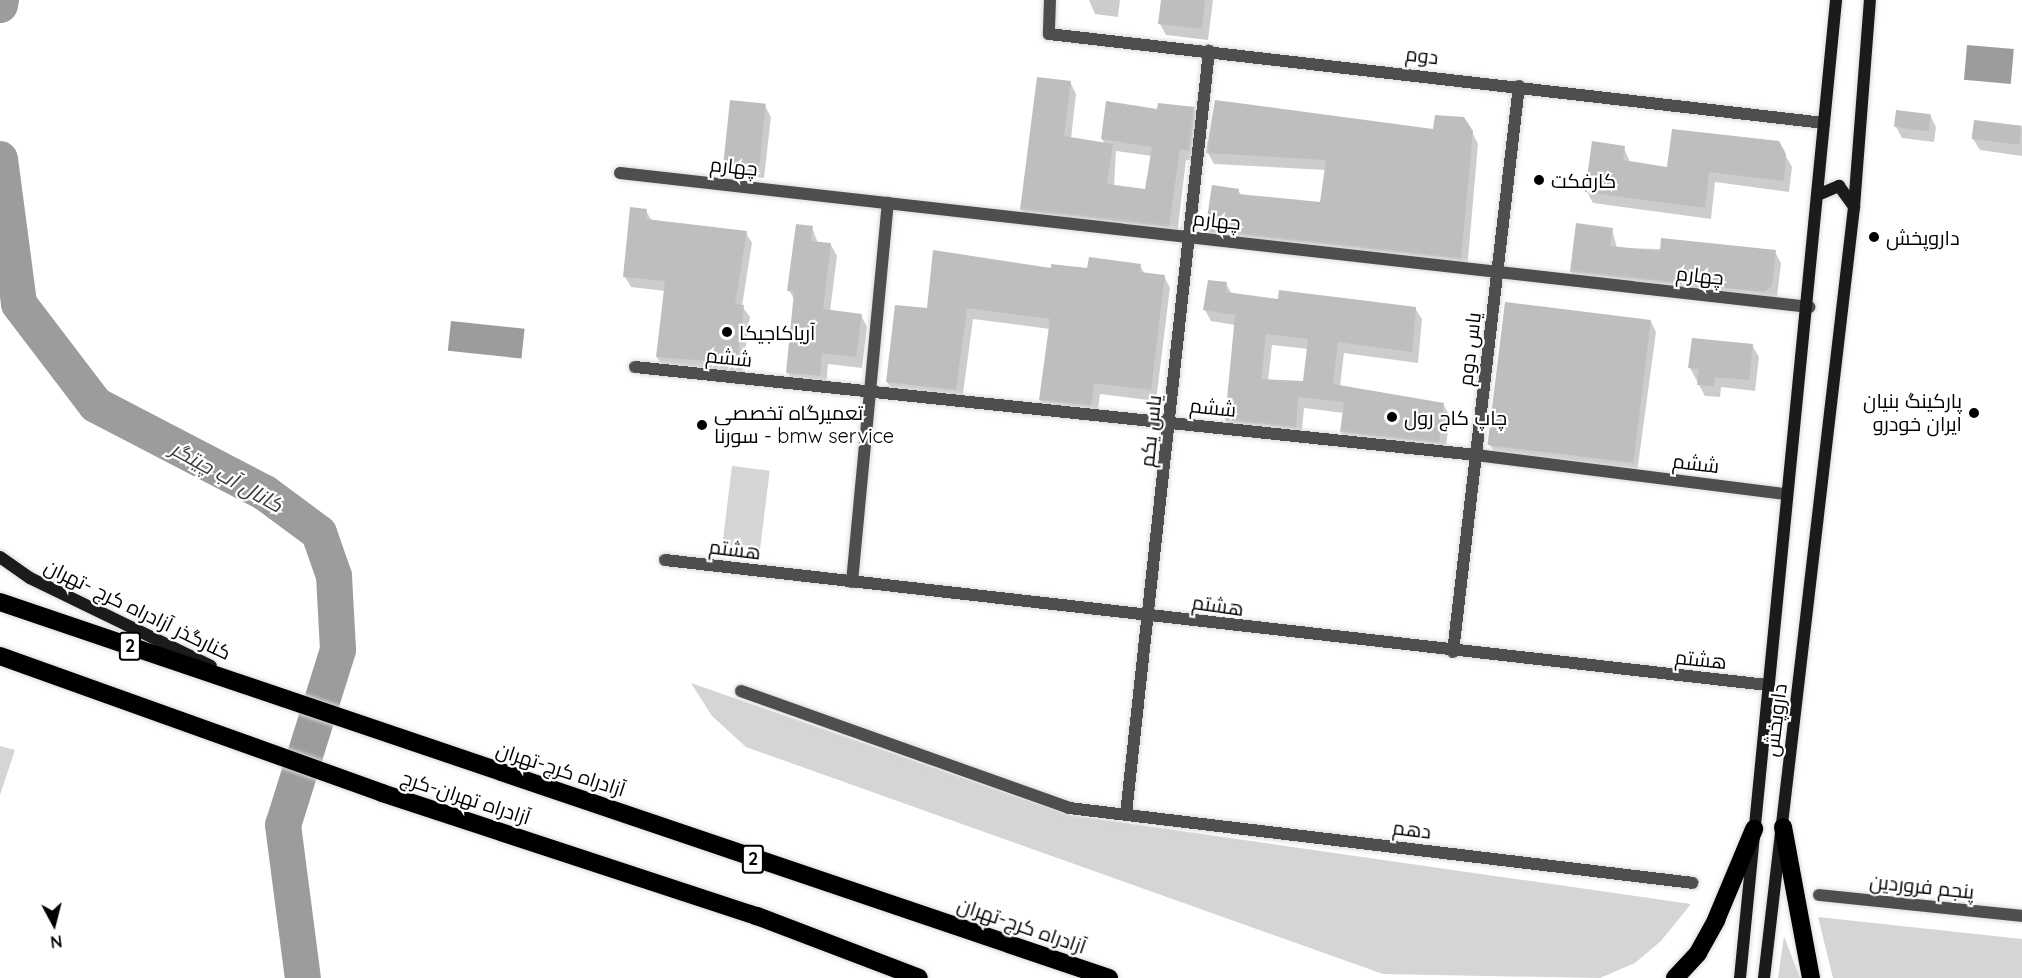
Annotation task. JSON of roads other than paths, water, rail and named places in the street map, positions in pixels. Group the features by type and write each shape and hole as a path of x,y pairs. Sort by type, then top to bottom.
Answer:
{"highway":[{"name":"آزادراه کرج-تهران","path":"0,602 1109,978"},
{"name":"آزادراه تهران-کرج","path":"0,656 382,793 757,915 916,977"},
{"path":"1783,827 1811,978"},
{"path":"1676,978 1698,953 1716,920 1754,829"}],"street":[{"name":"دوم","path":"1050,0 1049,34 1519,86 1824,123"},
{"name":"داروپخش","path":"1740,978 1786,494 1809,307 1836,0"},
{"name":"داروپخش","path":"1764,978 1854,207 1870,0"},
{"name":"یاس یکم","path":"1126,814 1191,237 1209,51"},
{"name":"یاس دوم","path":"1453,652 1519,86"},
{"name":"چهارم","path":"621,173 1809,307"},
{"path":"1820,194 1839,186 1854,207"},
{"path":"852,582 888,203"},
{"name":"ششم","path":"634,367 1476,455 1786,494"},
{"name":"کنارگذر آزادراه کرج -تهران","path":"0,557 30,578 261,691"},
{"name":"هشتم","path":"664,560 1453,652 1767,685"},
{"name":"دهم","path":"741,691 1070,808 1693,883"},
{"name":"پنجم فروردین","path":"1819,895 2022,916"}],"waterway":[{"name":"کانال آب چیتگر","path":"0,5 1,0"},
{"name":"کانال آب چیتگر","path":"0,159 19,304 96,405 265,493 319,533 334,576 338,650 283,825 303,978"}],"place":[{"name":"کارفکت","path":"1539,180"},
{"name":"داروپخش","path":"1874,237"},
{"name":"آریاکاجیکا","path":"727,332"},
{"name":"پارکینگ بنیان ایران خودرو","path":"1974,413"},
{"name":"چاپ کاج رول","path":"1392,417"},
{"name":"تعمیرگاه تخصصی سورنا - bmw service","path":"702,425"}]}
